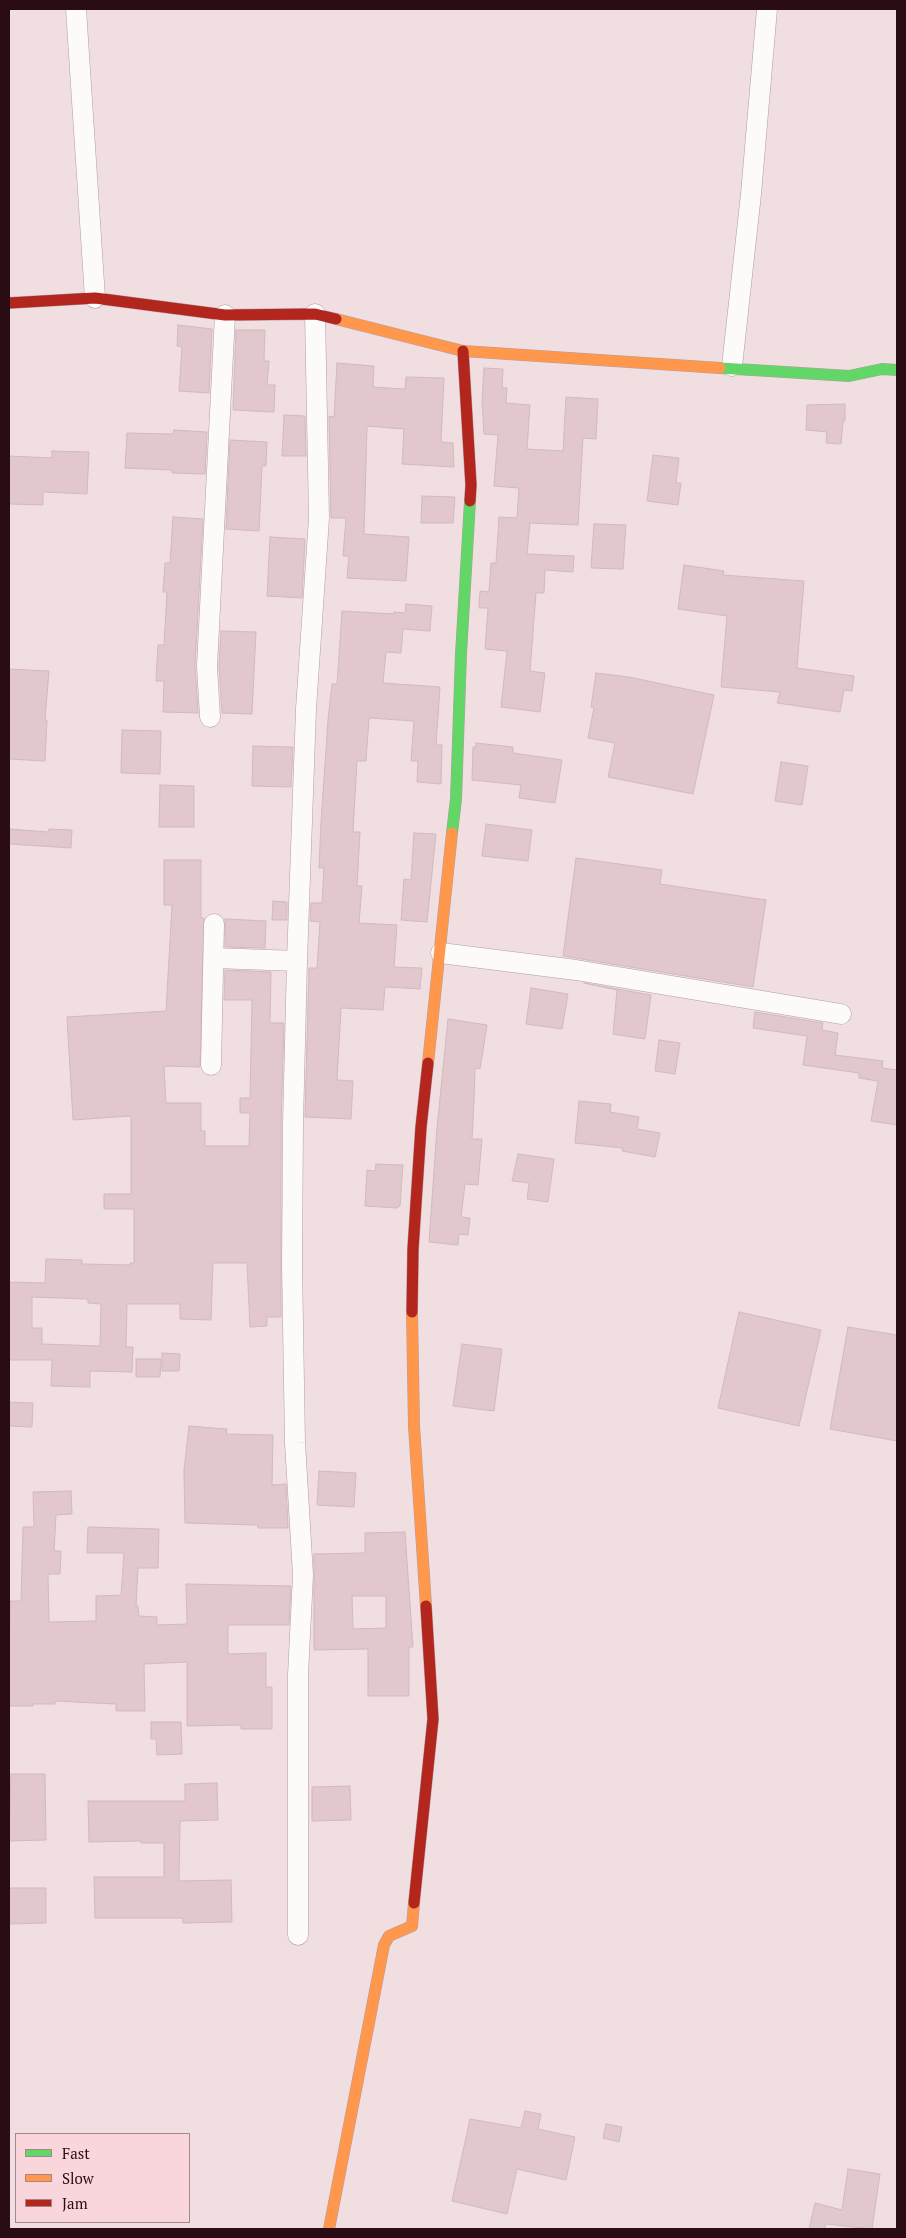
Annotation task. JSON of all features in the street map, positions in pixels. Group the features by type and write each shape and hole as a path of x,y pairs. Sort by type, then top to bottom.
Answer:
{"street":[{"path":"76,9 94,298"},
{"path":"732,366 751,194 767,9"},
{"path":"9,303 94,298 225,315 315,314 463,351 732,366 849,376 882,369 897,370"},
{"path":"298,1935 298,1675 303,1575 295,1443 292,1265 297,961 306,709 319,518 315,314"},
{"path":"210,717 207,666 225,315"},
{"path":"329,2229 384,1944 389,1936 412,1926 433,1719 414,1426 413,1249 421,1127 456,799 461,654 471,485 463,351"},
{"path":"211,1065 214,924"},
{"path":"441,952 576,970 841,1014"},
{"path":"214,958 297,961"}],"building":[{"path":"178,325 212,329 209,393 179,391 182,347 177,346"},
{"path":"236,330 265,330 264,361 269,361 267,385 275,385 274,412 233,410"},
{"path":"337,363 374,366 373,387 405,389 406,377 444,378 441,442 453,443 454,467 402,464 404,429 367,426 364,534 409,537 406,581 347,578 349,556 343,556 346,518 331,518 329,416 334,417"},
{"path":"484,368 503,369 502,388 507,388 506,403 530,405 527,449 563,451 566,397 598,399 596,439 583,438 578,525 530,523 527,554 574,556 573,572 545,570 544,593 536,593 530,671 545,673 540,712 501,707 507,651 485,649 488,608 479,608 480,591 489,592 491,563 496,563 499,517 517,518 519,488 494,486 498,435 484,434 482,402"},
{"path":"845,404 845,421 843,421 841,444 826,443 827,432 806,430 807,405"},
{"path":"284,415 305,416 306,456 282,456"},
{"path":"174,430 207,432 205,474 172,473 172,470 125,468 127,433 173,434"},
{"path":"230,440 267,442 266,466 262,466 259,531 226,529"},
{"path":"52,451 89,452 87,494 43,492 43,505 9,504 9,456 52,458"},
{"path":"653,455 679,458 676,483 681,483 678,505 647,501"},
{"path":"422,496 455,497 453,523 421,523"},
{"path":"173,517 203,519 195,665 198,713 163,712 164,681 156,681 158,645 164,645 167,592 163,592 165,563 170,563"},
{"path":"594,524 626,525 623,569 591,568"},
{"path":"270,537 305,539 302,598 267,596"},
{"path":"684,565 724,571 723,575 804,581 797,668 854,676 852,691 844,690 840,712 777,703 780,692 721,687 727,616 678,609"},
{"path":"406,604 432,606 430,631 403,629 401,653 386,652 383,683 440,687 436,745 442,745 441,784 417,782 418,761 411,761 414,721 369,718 366,761 357,761 353,832 360,832 357,886 362,886 359,923 397,925 394,967 422,968 420,989 385,987 383,1010 341,1008 337,1080 353,1081 351,1119 305,1117 309,968 317,968 320,922 310,921 311,903 322,903 324,868 319,868 321,822 328,720 332,684 337,684 342,611 405,613"},
{"path":"221,631 256,632 252,714 222,713 219,666"},
{"path":"9,669 49,671 45,720 47,720 45,761 9,759"},
{"path":"596,673 629,677 714,695 693,794 608,777 615,743 588,738 594,708 591,707"},
{"path":"122,730 161,731 160,774 121,773"},
{"path":"476,743 513,747 513,753 562,760 555,803 519,798 521,785 472,780 473,747 476,747"},
{"path":"253,746 293,747 291,787 252,786"},
{"path":"781,762 808,766 802,805 775,801"},
{"path":"160,785 194,786 194,827 159,827"},
{"path":"486,824 532,830 528,861 482,856"},
{"path":"10,829 48,832 49,829 72,830 71,848 9,844"},
{"path":"414,833 436,834 427,922 401,920 404,879 411,880"},
{"path":"576,858 662,870 660,884 766,900 753,987 563,956"},
{"path":"164,860 201,860 201,918 204,918 200,1067 164,1066 166,1103 201,1103 201,1131 205,1131 205,1146 249,1146 250,1113 240,1113 240,1098 250,1098 252,1000 224,1000 225,970 271,972 270,1023 284,1023 281,1124 281,1317 267,1317 267,1326 250,1327 247,1263 213,1263 211,1320 180,1319 180,1304 127,1304 126,1347 133,1347 132,1372 90,1371 90,1387 51,1386 52,1360 9,1360 9,1282 45,1283 46,1259 82,1260 82,1264 130,1265 130,1263 134,1263 134,1209 104,1209 104,1194 131,1194 131,1116 73,1120 67,1017 166,1011 172,905 164,905","holes":["32,1297 88,1299 88,1303 101,1304 100,1346 42,1344 42,1328 32,1328"]},
{"path":"273,901 287,902 287,920 272,920"},
{"path":"225,919 266,921 265,948 225,947"},
{"path":"584,983 651,995 645,1039 613,1034 617,990"},
{"path":"531,988 568,994 562,1029 526,1024"},
{"path":"755,1012 823,1023 822,1030 838,1033 835,1055 883,1061 882,1068 897,1070 897,1125 871,1121 878,1081 859,1078 859,1073 803,1065 807,1036 753,1028"},
{"path":"448,1019 487,1025 480,1069 475,1068 472,1139 482,1139 478,1185 465,1184 461,1217 470,1218 468,1235 459,1234 458,1245 429,1242 437,1128"},
{"path":"659,1040 680,1043 675,1074 655,1071"},
{"path":"579,1101 611,1104 610,1112 639,1117 637,1129 660,1133 655,1157 622,1151 623,1148 575,1143"},
{"path":"518,1154 554,1159 548,1202 527,1199 529,1183 512,1181"},
{"path":"376,1164 403,1165 400,1206 397,1208 365,1206 367,1170 375,1171"},
{"path":"739,1312 821,1330 799,1426 718,1408"},
{"path":"848,1327 897,1335 897,1441 830,1429"},
{"path":"462,1344 502,1349 494,1411 453,1406"},
{"path":"162,1353 180,1354 179,1371 162,1371"},
{"path":"136,1359 161,1359 160,1377 136,1377"},
{"path":"9,1402 33,1403 32,1427 9,1426"},
{"path":"189,1426 227,1429 226,1434 273,1435 272,1485 286,1484 288,1528 258,1528 258,1525 185,1523 184,1470"},
{"path":"319,1471 356,1473 354,1507 317,1505"},
{"path":"71,1491 72,1514 56,1515 54,1551 61,1551 60,1574 48,1574 49,1622 96,1621 96,1596 121,1595 124,1553 87,1553 88,1527 159,1529 158,1568 138,1568 136,1606 138,1606 139,1616 157,1617 157,1625 187,1624 186,1584 291,1586 289,1625 228,1625 228,1654 266,1653 266,1687 272,1687 272,1729 241,1729 241,1725 187,1726 187,1662 144,1664 145,1711 116,1711 116,1704 55,1701 55,1704 9,1706 10,1601 21,1601 23,1527 34,1527 33,1492"},
{"path":"405,1532 413,1647 409,1647 409,1696 368,1696 368,1649 314,1650 314,1554 365,1553 365,1533","holes":["352,1596 386,1596 386,1628 353,1629"]},
{"path":"151,1722 181,1722 182,1754 157,1755 156,1739 151,1739"},
{"path":"11,1774 45,1774 46,1840 9,1841"},
{"path":"217,1783 218,1820 180,1821 179,1881 231,1880 232,1922 183,1923 183,1918 95,1918 94,1877 164,1877 164,1843 141,1843 141,1841 89,1842 88,1801 185,1801 185,1784"},
{"path":"350,1786 351,1820 312,1821 312,1787"},
{"path":"9,1888 46,1888 46,1923 9,1924"},
{"path":"525,2111 541,2114 538,2129 575,2137 566,2180 517,2169 507,2214 452,2201 470,2119 521,2128"},
{"path":"606,2124 622,2127 619,2142 603,2138"},
{"path":"848,2169 880,2174 872,2229 826,2224 824,2229 809,2229 815,2203 842,2210"}],"traffic: fast":[{"path":"720,368 849,376 882,369 897,370"},
{"path":"452,833 456,799 461,654 470,501"}],"traffic: slow":[{"path":"336,319 463,351 720,368"},
{"path":"428,1063 452,833"},
{"path":"412,1312 414,1426 426,1606"},
{"path":"329,2229 384,1945 389,1936 412,1926 414,1903"}],"traffic: jam":[{"path":"9,303 95,298 225,315 315,314 336,319"},
{"path":"463,351 471,485 470,501"},
{"path":"412,1312 413,1249 421,1127 428,1063"},
{"path":"414,1903 433,1719 426,1606"}]}
